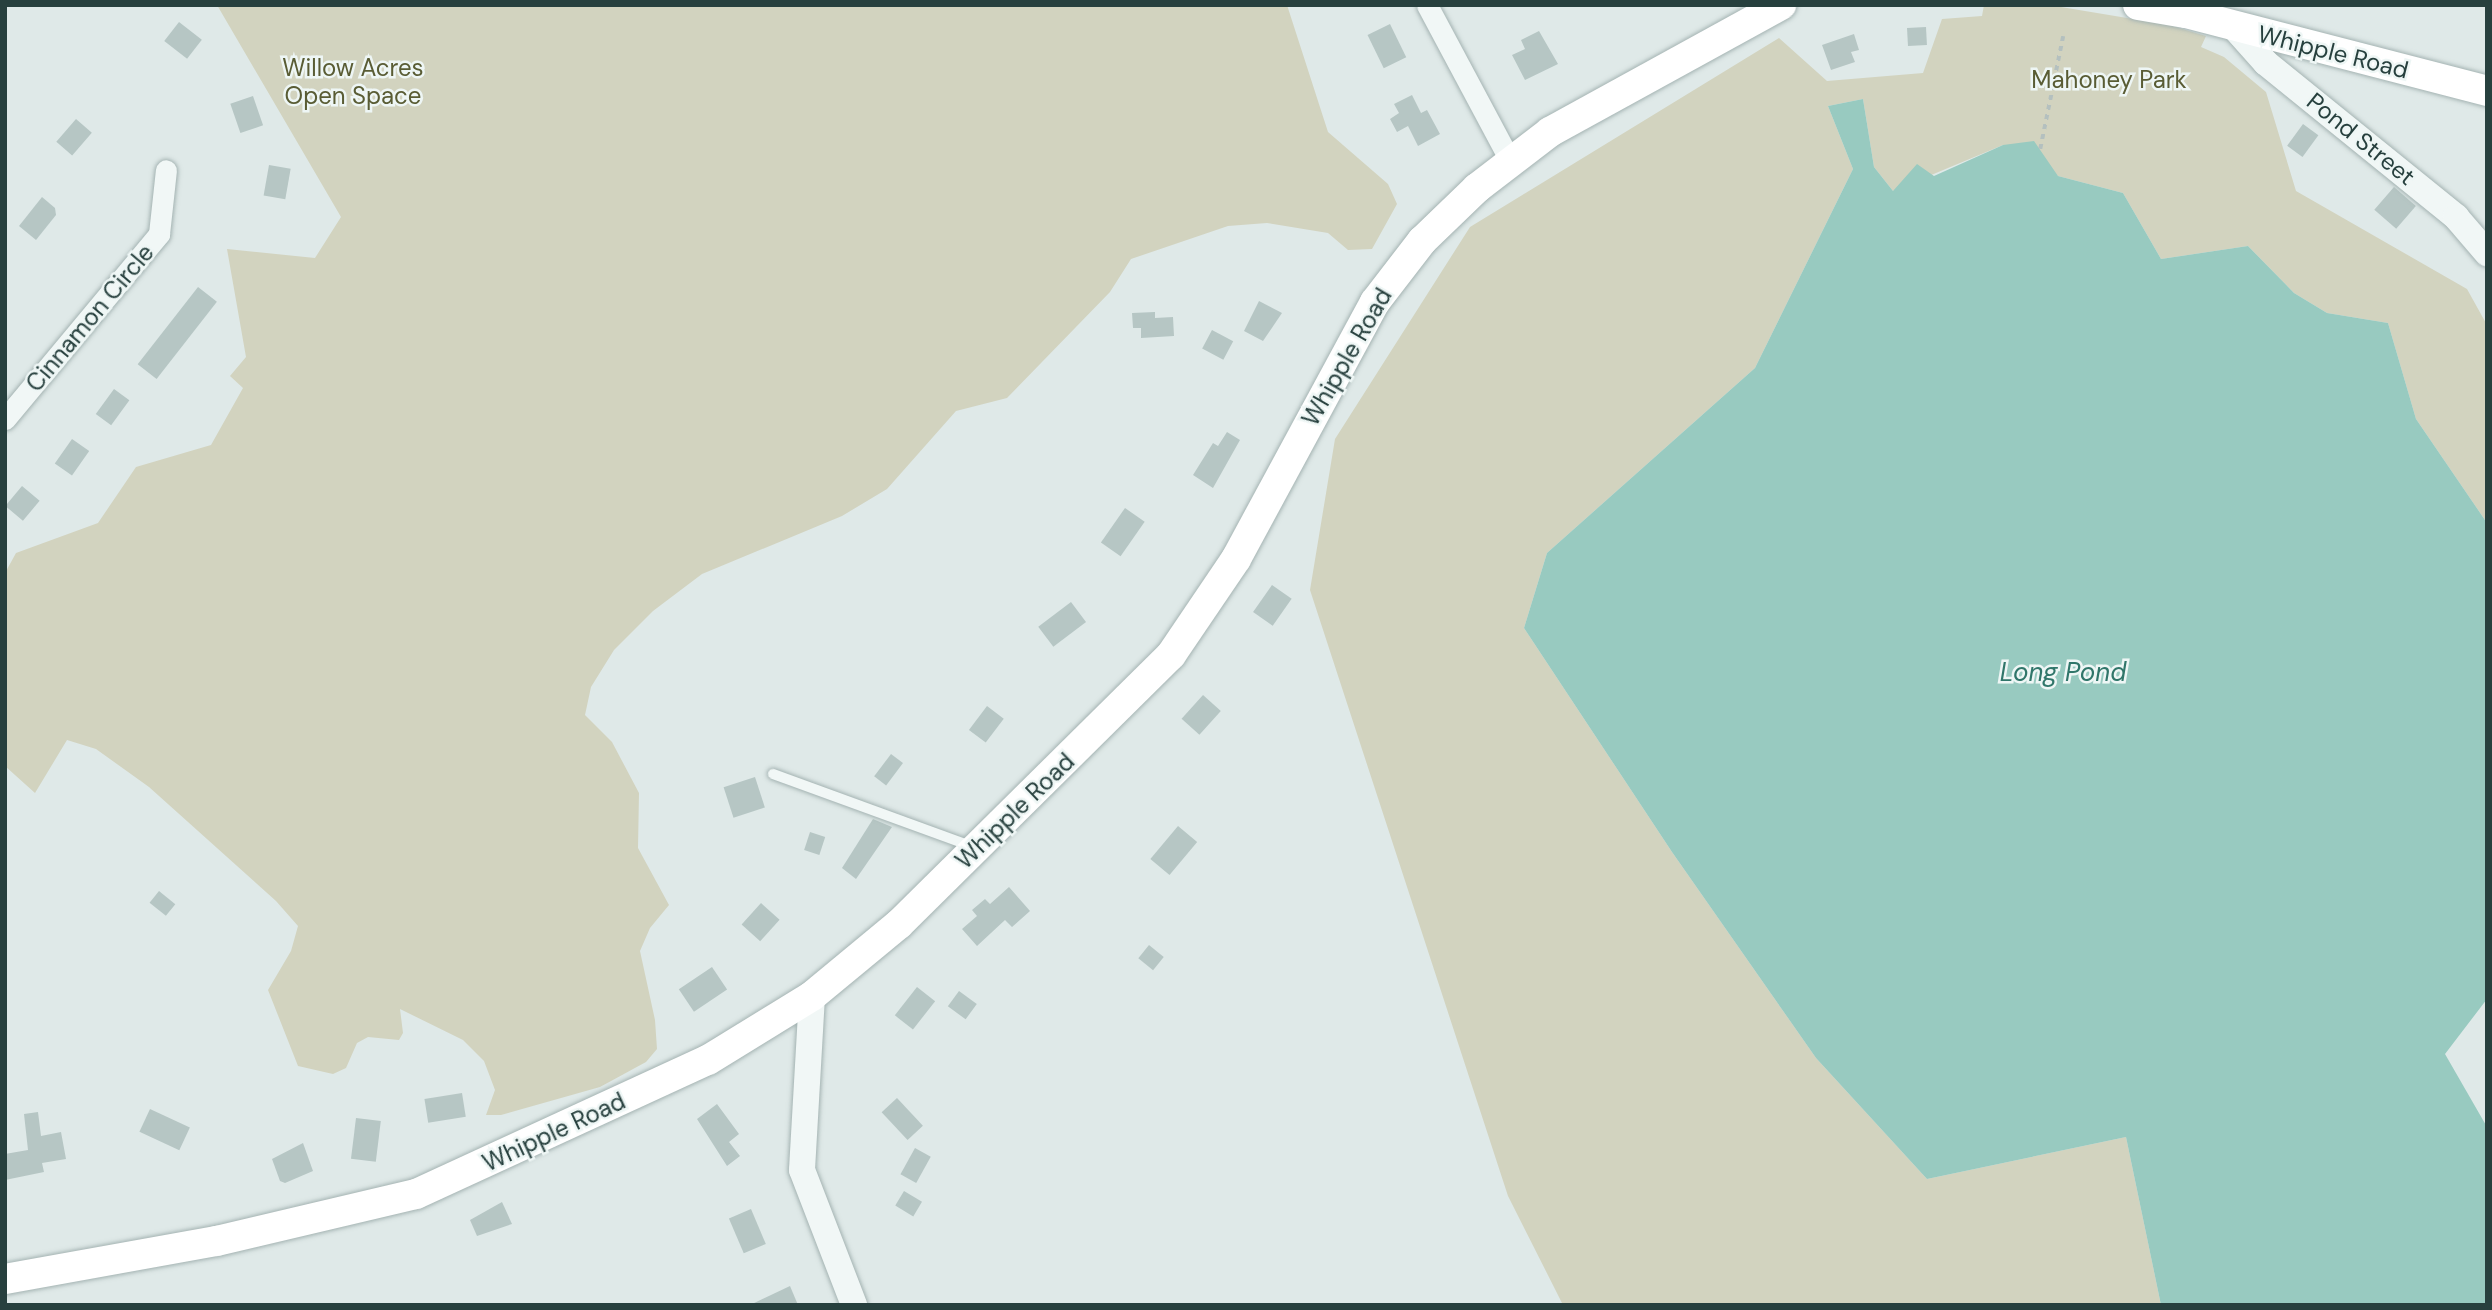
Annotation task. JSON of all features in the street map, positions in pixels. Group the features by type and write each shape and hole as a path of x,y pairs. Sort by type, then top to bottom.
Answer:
{"main road":[{"name":"Whipple Road","path":"5,1279 230,1238 416,1194 708,1060 812,996 849,969 976,849 1171,655 1236,559 1375,302 1422,241 1511,162 1550,132 1746,16 1781,5"},
{"name":"Whipple Road","path":"2138,5 2487,91"}],"street":[{"path":"1427,5 1511,162"},
{"name":"Pond Street","path":"2234,27 2266,63 2456,217 2487,253"},
{"name":"Cinnamon Circle","path":"5,419 159,234 166,170"},
{"path":"812,996 802,1170 854,1305"}],"lane":[{"path":"773,774 976,849"}],"path":[{"path":"2039,149 2063,36"}],"green space":[{"name":"Willow Acres Open Space","path":"217,5 1287,5 1328,132 1388,184 1397,204 1372,249 1348,250 1328,233 1267,223 1228,226 1131,259 1110,292 1007,398 956,411 887,489 842,516 702,574 653,611 614,650 591,687 585,715 612,742 639,793 638,848 669,905 650,928 640,951 655,1020 657,1049 646,1062 600,1087 501,1115 486,1115 495,1090 484,1061 463,1040 400,1009 403,1033 399,1040 368,1037 357,1043 346,1068 333,1074 298,1066 268,990 291,951 298,926 276,901 149,787 96,749 67,740 35,793 5,766 5,573 16,553 98,523 136,467 211,445 243,388 230,376 246,357 227,249 315,258 341,217"},
{"name":"Mahoney Park","path":"1984,5 2049,5 2169,25 2206,36 2201,47 2224,57 2266,92 2296,191 2467,289 2487,325 2487,523 2416,419 2388,323 2327,313 2294,293 2248,246 2161,259 2123,193 2058,176 2003,145 1893,191 1874,167 1863,99 1828,106 1853,169 1755,368 1547,553 1524,628 1672,852 1816,1058 1927,1179 2126,1137 2161,1305 1563,1305 1508,1196 1310,590 1335,439 1470,227 1779,38 1827,81 1923,73 1942,19 1982,16"}],"water":[{"name":"Long Pond","path":"1863,99 1874,167 1893,191 1917,164 1934,176 2003,145 2034,141 2058,176 2123,193 2161,259 2248,246 2294,293 2327,313 2388,323 2416,419 2487,523 2487,999 2445,1054 2487,1127 2487,1305 2161,1305 2126,1137 1927,1179 1816,1058 1672,852 1524,628 1547,553 1755,368 1853,169 1828,106"}],"building":[{"path":"179,22 202,40 187,59 164,41"},
{"path":"1390,24 1406,57 1384,68 1368,35"},
{"path":"1926,27 1927,45 1908,46 1907,28"},
{"path":"1539,31 1558,64 1525,80 1512,55 1525,49 1521,40"},
{"path":"1854,34 1859,50 1851,52 1855,62 1831,70 1822,45"},
{"path":"1412,95 1421,113 1427,110 1440,134 1418,146 1408,126 1397,132 1390,119 1399,113 1394,104"},
{"path":"253,96 263,125 240,133 230,104"},
{"path":"76,119 92,133 72,155 56,142"},
{"path":"2303,124 2318,135 2303,157 2287,146"},
{"path":"269,165 291,169 285,199 264,196"},
{"path":"2394,187 2416,206 2396,229 2374,210"},
{"path":"42,197 55,208 56,215 36,240 19,226"},
{"path":"198,287 217,302 157,379 138,364"},
{"path":"1259,301 1282,313 1263,341 1244,331"},
{"path":"1155,312 1155,318 1173,317 1174,336 1141,338 1141,328 1133,328 1132,313"},
{"path":"1212,330 1233,341 1223,360 1202,349"},
{"path":"114,389 129,400 111,425 96,414"},
{"path":"1227,432 1240,440 1213,488 1193,475 1213,443 1218,446"},
{"path":"72,439 89,451 72,476 55,464"},
{"path":"22,486 40,501 23,521 5,506"},
{"path":"1125,508 1145,522 1121,556 1101,542"},
{"path":"1272,585 1292,599 1273,626 1253,612"},
{"path":"1071,602 1086,622 1053,647 1038,627"},
{"path":"1203,695 1221,711 1199,735 1182,719"},
{"path":"987,706 1004,719 986,743 969,730"},
{"path":"891,754 903,763 886,785 874,776"},
{"path":"755,777 765,807 734,818 724,787"},
{"path":"873,819 892,827 856,879 842,868"},
{"path":"1178,826 1197,842 1170,875 1150,859"},
{"path":"810,832 825,837 819,855 804,850"},
{"path":"1009,887 1030,911 1012,927 1005,920 977,946 962,929 977,916 972,910 985,899 990,904"},
{"path":"159,891 175,904 166,916 150,903"},
{"path":"761,903 780,920 760,941 742,925"},
{"path":"1149,945 1164,957 1153,970 1138,958"},
{"path":"712,967 727,989 694,1012 679,989"},
{"path":"917,987 935,1001 913,1030 895,1015"},
{"path":"959,991 977,1004 966,1019 948,1006"},
{"path":"462,1093 466,1117 428,1123 424,1099"},
{"path":"897,1098 923,1126 908,1140 882,1112"},
{"path":"717,1104 739,1134 729,1142 740,1156 727,1166 697,1119"},
{"path":"150,1109 190,1128 179,1150 139,1132"},
{"path":"38,1112 41,1136 61,1132 66,1159 42,1163 44,1172 5,1180 5,1154 28,1150 24,1114"},
{"path":"356,1118 381,1121 376,1162 351,1159"},
{"path":"303,1143 313,1171 285,1183 280,1181 272,1159"},
{"path":"915,1148 931,1157 916,1183 900,1174"},
{"path":"904,1191 922,1202 913,1216 895,1206"},
{"path":"502,1202 512,1224 477,1236 470,1220"},
{"path":"751,1209 766,1244 744,1253 729,1218"},
{"path":"790,1286 798,1305 750,1305"}]}
